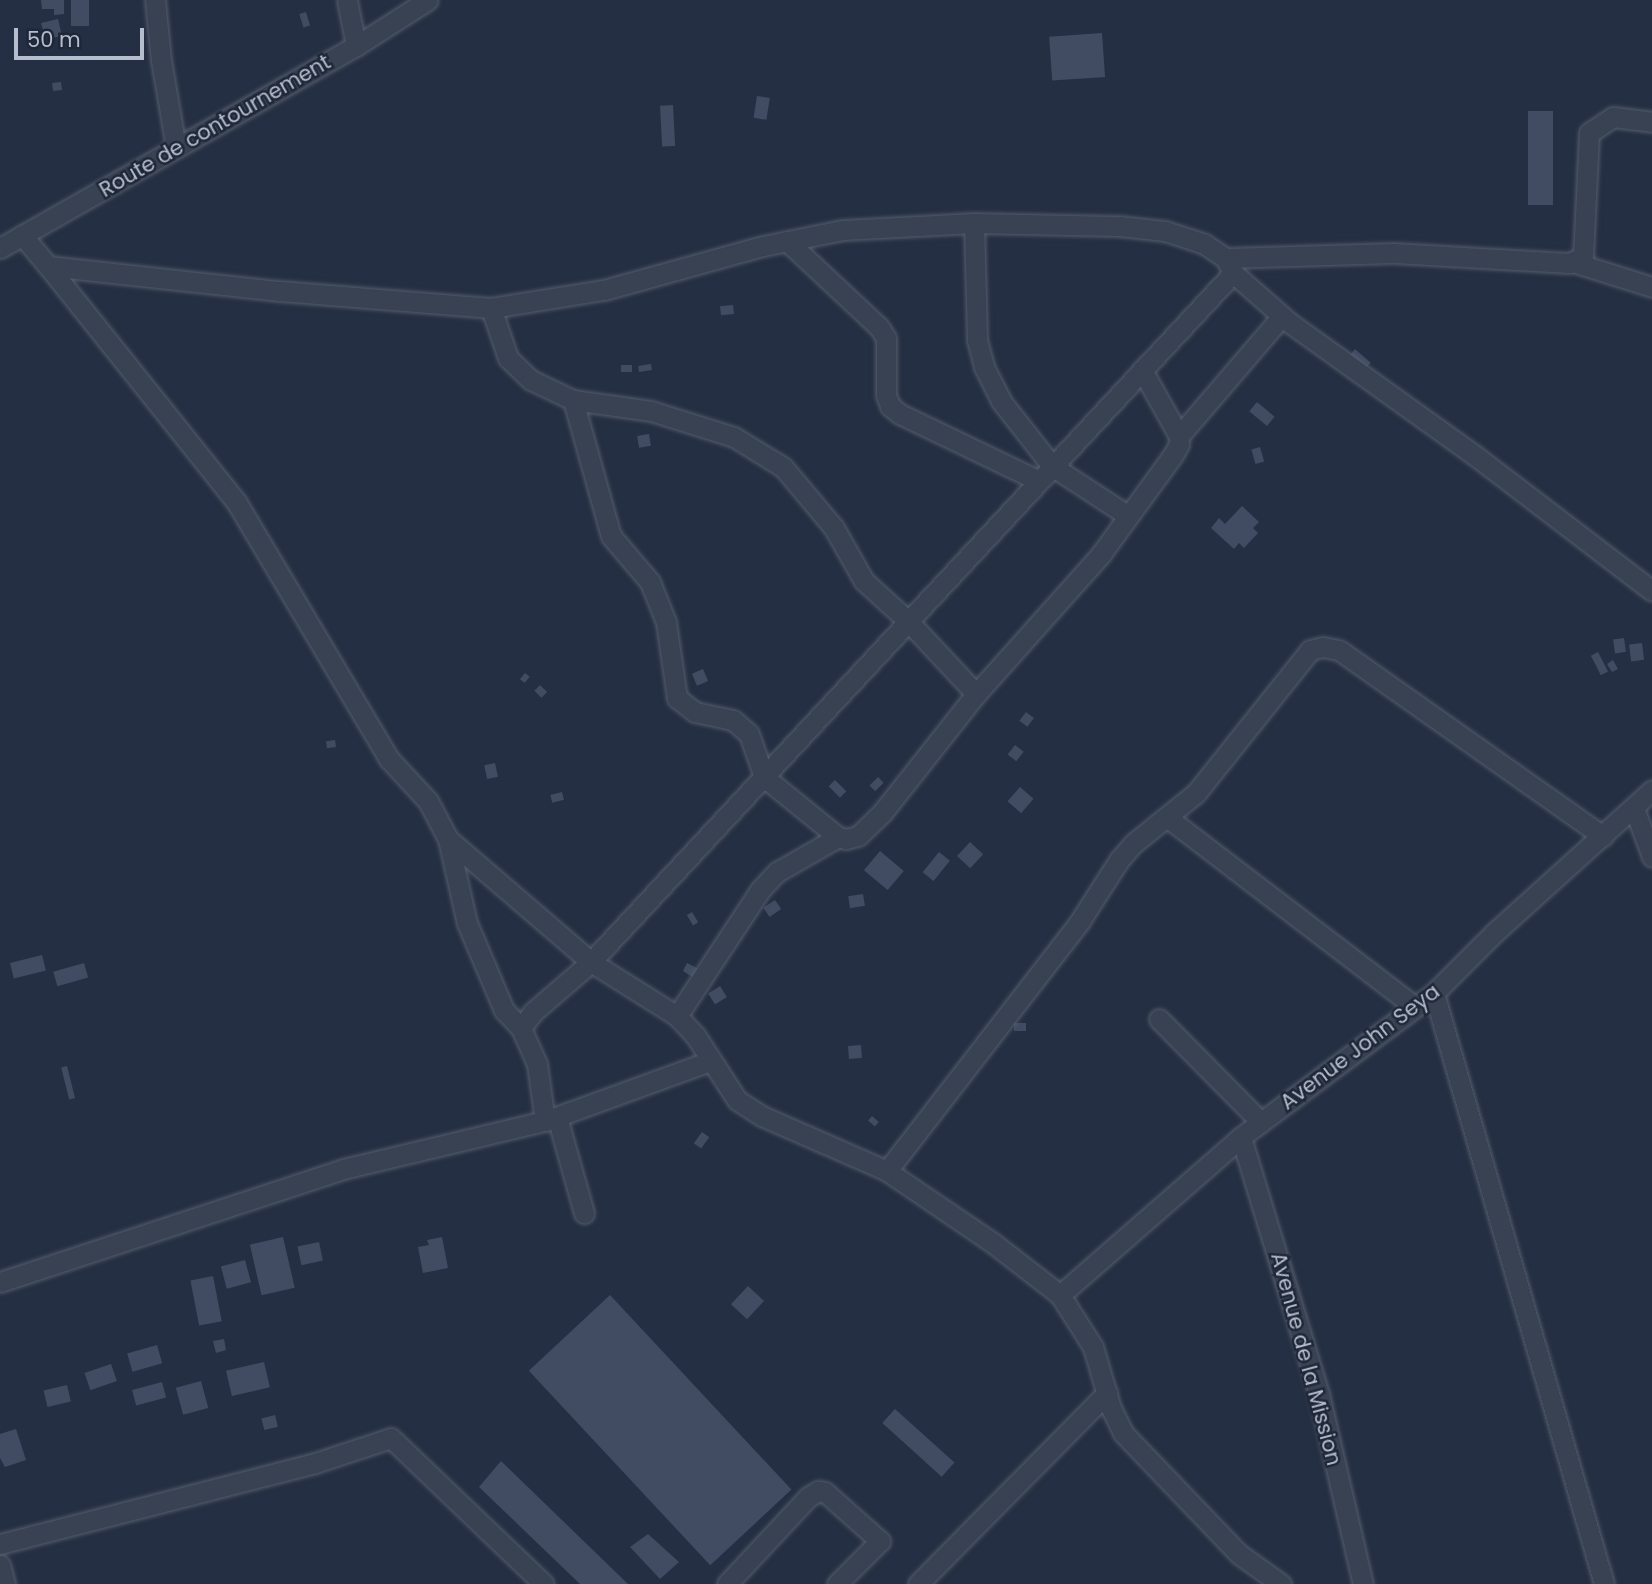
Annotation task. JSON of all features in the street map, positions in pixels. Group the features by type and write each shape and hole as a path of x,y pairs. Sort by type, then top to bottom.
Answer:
{"street":[{"path":"155,0 161,60 177,148"},
{"path":"347,0 356,46"},
{"name":"Route de contournement","path":"0,248 356,46 428,0"},
{"path":"1576,262 1583,257 1589,134 1613,117 1652,122"},
{"path":"48,265 280,291 491,308 604,290 788,241 843,230 974,223 1119,226 1164,231 1203,243 1282,316 1477,457 1652,591"},
{"path":"974,223 977,340 984,367 1001,401 1045,473"},
{"path":"23,235 237,503 389,759 428,801 448,839 452,868 467,923 504,1010 521,1028 537,1064 551,1119 584,1213"},
{"path":"788,241 879,327 886,338 886,395 890,406 900,414 1045,473 1127,515"},
{"path":"521,1028 533,1013 591,962 1142,370 1229,265 1394,253 1576,262 1652,287"},
{"path":"491,308 508,358 531,380 573,400 651,411 734,437 783,467 834,528 864,582 908,621 976,694"},
{"path":"1179,436 1282,316"},
{"path":"573,400 611,536 650,582 666,622 677,698 695,712 733,720 749,734 764,777 838,837 846,839 858,836 882,813 976,694 1101,554 1173,455 1179,444 1179,436 1142,370"},
{"path":"887,1171 1080,921 1119,860 1134,843 1196,793 1310,650 1323,647 1339,650 1603,836"},
{"name":"Avenue John Seya","path":"1060,1295 1241,1137 1434,993 1494,933 1652,790"},
{"path":"1634,808 1652,857"},
{"path":"1168,818 1415,1007"},
{"path":"677,1016 760,890 777,872 838,837"},
{"path":"448,839 591,962 677,1016 695,1035 737,1100 762,1116 887,1171 993,1243 1060,1295 1093,1347 1123,1433 1239,1554 1280,1584"},
{"path":"1434,993 1604,1584"},
{"path":"1159,1019 1261,1122"},
{"path":"0,1282 343,1169 551,1119 710,1061"},
{"name":"Avenue de la Mission","path":"1241,1137 1319,1394 1363,1584"},
{"path":"918,1584 1107,1393"},
{"path":"0,1544 316,1463 391,1438 544,1584"},
{"path":"727,1584 808,1497 818,1491 825,1492 880,1541 837,1584"},
{"path":"0,1565 5,1584"}],"building":[{"path":"41,0 64,0 64,14 54,15 54,9 42,9"},
{"path":"71,0 89,0 89,26 71,26"},
{"path":"306,12 310,25 303,27 299,14"},
{"path":"58,19 62,36 52,38 50,31 44,33 41,23"},
{"path":"1102,33 1105,77 1052,81 1049,37"},
{"path":"61,82 62,90 53,91 52,83"},
{"path":"757,96 770,98 766,120 754,118"},
{"path":"673,105 675,146 662,147 660,106"},
{"path":"1528,111 1553,111 1553,205 1528,205"},
{"path":"733,305 734,314 721,315 720,306"},
{"path":"1355,349 1371,363 1364,371 1348,357"},
{"path":"651,364 652,370 639,372 638,366"},
{"path":"621,365 632,365 632,372 621,372"},
{"path":"1257,402 1275,417 1267,426 1249,411"},
{"path":"649,434 651,446 639,448 637,436"},
{"path":"1260,447 1264,461 1255,464 1251,449"},
{"path":"1242,506 1259,522 1253,528 1258,533 1244,548 1239,543 1234,549 1211,528 1219,518 1225,524"},
{"path":"1624,638 1626,652 1615,653 1613,640"},
{"path":"1642,643 1644,660 1631,661 1629,645"},
{"path":"1598,652 1608,672 1601,675 1591,656"},
{"path":"1613,660 1618,669 1612,672 1607,664"},
{"path":"703,669 708,681 697,686 692,674"},
{"path":"525,673 530,677 525,683 520,679"},
{"path":"540,685 547,692 541,698 534,691"},
{"path":"1026,712 1034,718 1027,727 1019,721"},
{"path":"335,740 336,747 327,748 326,741"},
{"path":"1015,745 1024,752 1016,761 1008,754"},
{"path":"495,763 498,777 487,779 484,765"},
{"path":"878,777 884,783 875,791 870,785"},
{"path":"835,780 846,791 840,798 829,786"},
{"path":"1020,787 1034,799 1021,813 1008,801"},
{"path":"562,792 564,800 552,803 550,795"},
{"path":"970,842 983,854 970,868 957,856"},
{"path":"880,851 904,871 888,890 864,870"},
{"path":"939,852 950,861 934,881 923,872"},
{"path":"863,894 865,906 850,908 848,896"},
{"path":"775,900 781,909 770,917 763,908"},
{"path":"692,912 698,922 693,925 687,915"},
{"path":"42,955 46,971 14,979 10,963"},
{"path":"84,963 88,977 57,986 53,972"},
{"path":"687,963 699,969 694,978 683,971"},
{"path":"720,986 727,997 715,1004 708,993"},
{"path":"1014,1023 1026,1023 1026,1031 1014,1031"},
{"path":"861,1045 862,1058 849,1059 848,1046"},
{"path":"67,1066 75,1098 69,1099 61,1067"},
{"path":"872,1116 879,1122 875,1126 868,1121"},
{"path":"702,1132 709,1137 701,1149 694,1143"},
{"path":"283,1237 295,1288 262,1295 250,1245"},
{"path":"442,1237 448,1268 423,1273 418,1247 429,1245 427,1240"},
{"path":"319,1242 323,1261 301,1265 297,1247"},
{"path":"245,1260 251,1282 227,1289 221,1266"},
{"path":"213,1276 222,1321 199,1326 190,1280"},
{"path":"748,1286 764,1301 747,1319 731,1304"},
{"path":"610,1295 791,1490 710,1565 529,1371"},
{"path":"224,1339 226,1350 216,1353 213,1341"},
{"path":"157,1345 162,1363 132,1372 127,1354"},
{"path":"264,1362 270,1387 232,1396 226,1371"},
{"path":"111,1364 117,1381 90,1390 85,1373"},
{"path":"201,1381 208,1408 183,1415 176,1388"},
{"path":"162,1382 166,1397 136,1405 132,1390"},
{"path":"67,1385 71,1402 47,1407 44,1390"},
{"path":"895,1409 954,1463 942,1477 882,1423"},
{"path":"275,1415 278,1427 264,1430 261,1418"},
{"path":"16,1429 26,1460 5,1467 0,1458 0,1434"},
{"path":"501,1461 628,1584 580,1584 479,1487"},
{"path":"648,1534 679,1562 660,1579 630,1547"}]}
